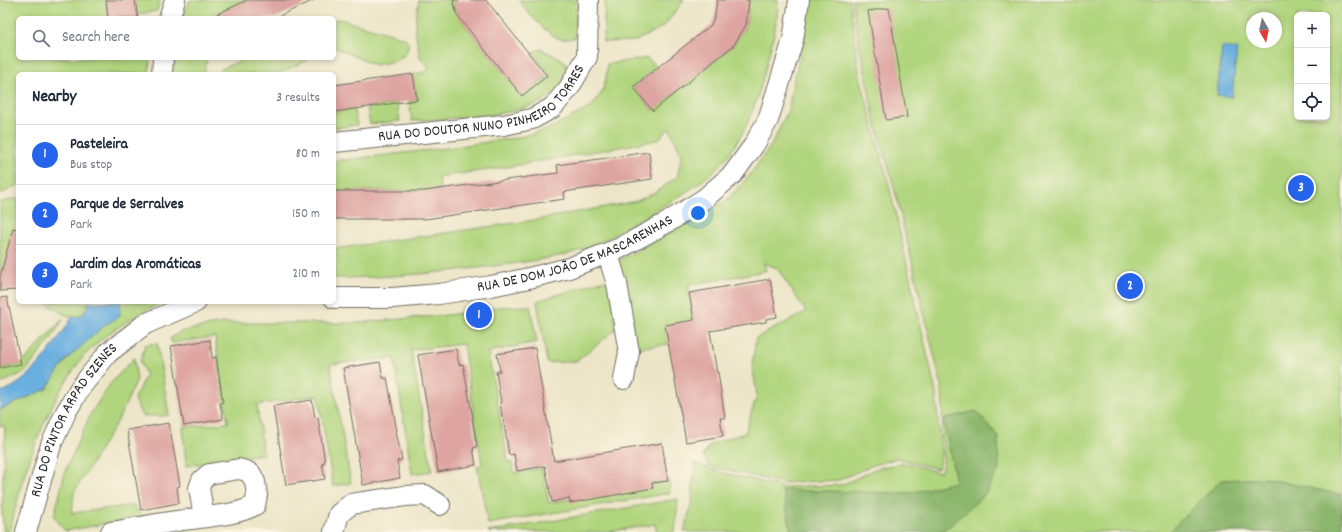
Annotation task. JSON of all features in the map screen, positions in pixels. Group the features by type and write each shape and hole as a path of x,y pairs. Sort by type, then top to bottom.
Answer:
{"street":[{"path":"170,16 175,0"},
{"name":"RUA DO DOUTOR NUNO PINHEIRO TORRES","path":"336,142 504,125 532,119 552,108 569,88 587,57 588,0"},
{"name":"RUA DE DOM JOÃO DE MASCARENHAS","path":"336,298 392,298 423,295 492,286 568,268 620,248 668,222 704,199 733,174 754,145 768,120 793,40 799,0"},
{"path":"162,72 163,60"},
{"path":"606,254 610,261 617,284 629,352 624,379"},
{"name":"RUA DO PINTOR ARPAD SZENES","path":"26,532 51,445 66,412 80,388 108,353 145,324 191,304"},
{"path":"334,532 339,514 351,504 405,496 425,495 440,505"},
{"path":"111,532 204,517"}],"green space":[{"path":"0,0 106,0 108,16 16,16 16,60 150,60 149,72 16,72 16,186 0,194"},
{"path":"135,0 160,0 157,11 137,14"},
{"path":"190,0 247,0 217,14 218,16 183,16"},
{"path":"419,0 453,0 457,15 522,96 550,75 532,52 541,49 565,61 567,70 560,85 554,93 542,101 526,108 487,115 412,121 409,102 417,100 413,74 426,72 429,68 420,57 415,30"},
{"path":"519,0 577,0 575,38 560,39 549,33 526,10"},
{"path":"605,0 684,0 664,26 636,41 603,42"},
{"path":"749,0 778,0 777,16 763,76 755,105 743,132 727,157 709,176 671,201 608,238 590,247 565,255 516,263 447,271 391,276 336,278 336,249 535,220 637,201 656,192 677,177 682,155 669,128 658,140 508,167 438,177 441,189 424,191 336,191 336,161 447,148 515,138 544,131 591,107 602,92 606,78 607,64 647,58 657,67 633,87 653,111 734,45 746,25"},
{"path":"810,0 850,0 859,72 889,185 936,393 941,457 938,469 897,458 873,465 839,480 783,483 709,466 703,456 711,444 745,433 757,395 752,364 756,338 806,312 777,268 764,263 766,271 688,285 694,320 669,344 637,348 615,262 727,200 749,176 772,144 788,111"},
{"path":"852,0 1342,0 1342,532 684,532 692,502 694,463 720,472 783,487 842,485 875,469 897,464 911,464 940,472 942,468 944,455 942,438 942,388 893,183 874,117"},
{"path":"339,19 405,38 409,45 405,55 395,61 375,65 336,48 336,20"},
{"path":"171,60 207,60 204,72 170,72"},
{"path":"241,60 307,60 282,72 220,72 221,69"},
{"path":"397,103 400,121 370,124 367,108"},
{"path":"354,109 357,125 336,128 336,112"},
{"path":"16,199 16,286 0,277 0,202"},
{"path":"605,280 611,285 616,329 577,361 547,363 537,301"},
{"path":"47,304 88,304 81,315 75,317 63,314"},
{"path":"120,304 158,304 130,320 100,340 91,348 77,365 61,390 44,424 24,477 10,532 4,532 2,512 5,426 0,426 0,409 47,389 60,368 78,348 99,330 119,316"},
{"path":"530,306 537,342 488,352 508,462 512,462 514,473 542,468 549,503 669,481 670,493 488,524 477,466 482,465 463,344 411,350 432,471 412,474 394,358 330,364 351,483 333,486 318,395 257,405 263,454 186,466 183,427 228,423 215,337 172,343 170,339 180,332 221,323 353,323 448,315 499,307"},
{"path":"63,319 51,339 25,372 0,384 0,368 21,364"},
{"path":"157,343 169,415 142,416 134,398 146,375 140,362 145,345"},
{"path":"134,358 137,380 117,422 74,492 72,513 134,505 141,516 185,509 65,531 54,516 66,469 91,413 111,383"},
{"path":"976,411 998,436 999,469 985,494 950,526 938,532 791,532 784,495 781,490 909,493 956,482 943,419"},
{"path":"1265,478 1342,495 1342,532 1169,532 1221,480"},
{"path":"678,499 675,532 657,532 655,524 609,532 488,532"}],"water":[{"path":"1222,47 1237,49 1232,97 1217,95"},
{"path":"88,304 120,304 120,316 105,325 66,360 46,389 0,409 0,392 11,388 30,373 46,355 71,318 78,317 83,314"}],"building":[{"path":"106,0 135,0 138,16 108,16"},
{"path":"247,0 314,0 279,16 213,16"},
{"path":"453,0 486,0 547,76 522,96 457,15"},
{"path":"717,0 749,0 746,25 734,45 653,111 633,87 711,25 715,15"},
{"path":"889,8 907,117 886,120 868,11"},
{"path":"413,74 417,100 336,112 336,85"},
{"path":"649,152 652,179 564,192 565,199 425,219 336,219 336,191 424,191 558,173 557,165"},
{"path":"13,228 16,229 16,290 0,291 0,277"},
{"path":"770,279 777,317 766,319 766,322 710,331 725,418 720,418 723,436 686,442 665,325 694,320 689,293"},
{"path":"7,297 21,364 0,368 0,298"},
{"path":"210,340 212,358 216,357 223,402 220,403 223,419 184,426 171,346"},
{"path":"535,348 554,461 662,443 668,481 652,483 653,488 599,498 570,503 569,498 552,502 545,466 517,471 514,454 509,455 502,417 496,372 500,371 497,354"},
{"path":"456,349 459,365 463,364 473,418 477,447 473,448 476,465 438,472 418,355"},
{"path":"380,362 383,378 387,378 402,460 397,461 400,478 363,485 343,368"},
{"path":"312,400 315,418 318,417 325,462 322,463 325,479 286,485 273,406"},
{"path":"169,423 180,486 177,487 179,503 141,510 127,430"}],"place":[{"name":"Jardim das Aromáticas","path":"1301,188"},
{"name":"Parque de Serralves","path":"1130,286"},
{"name":"Pasteleira","path":"479,315"}]}
